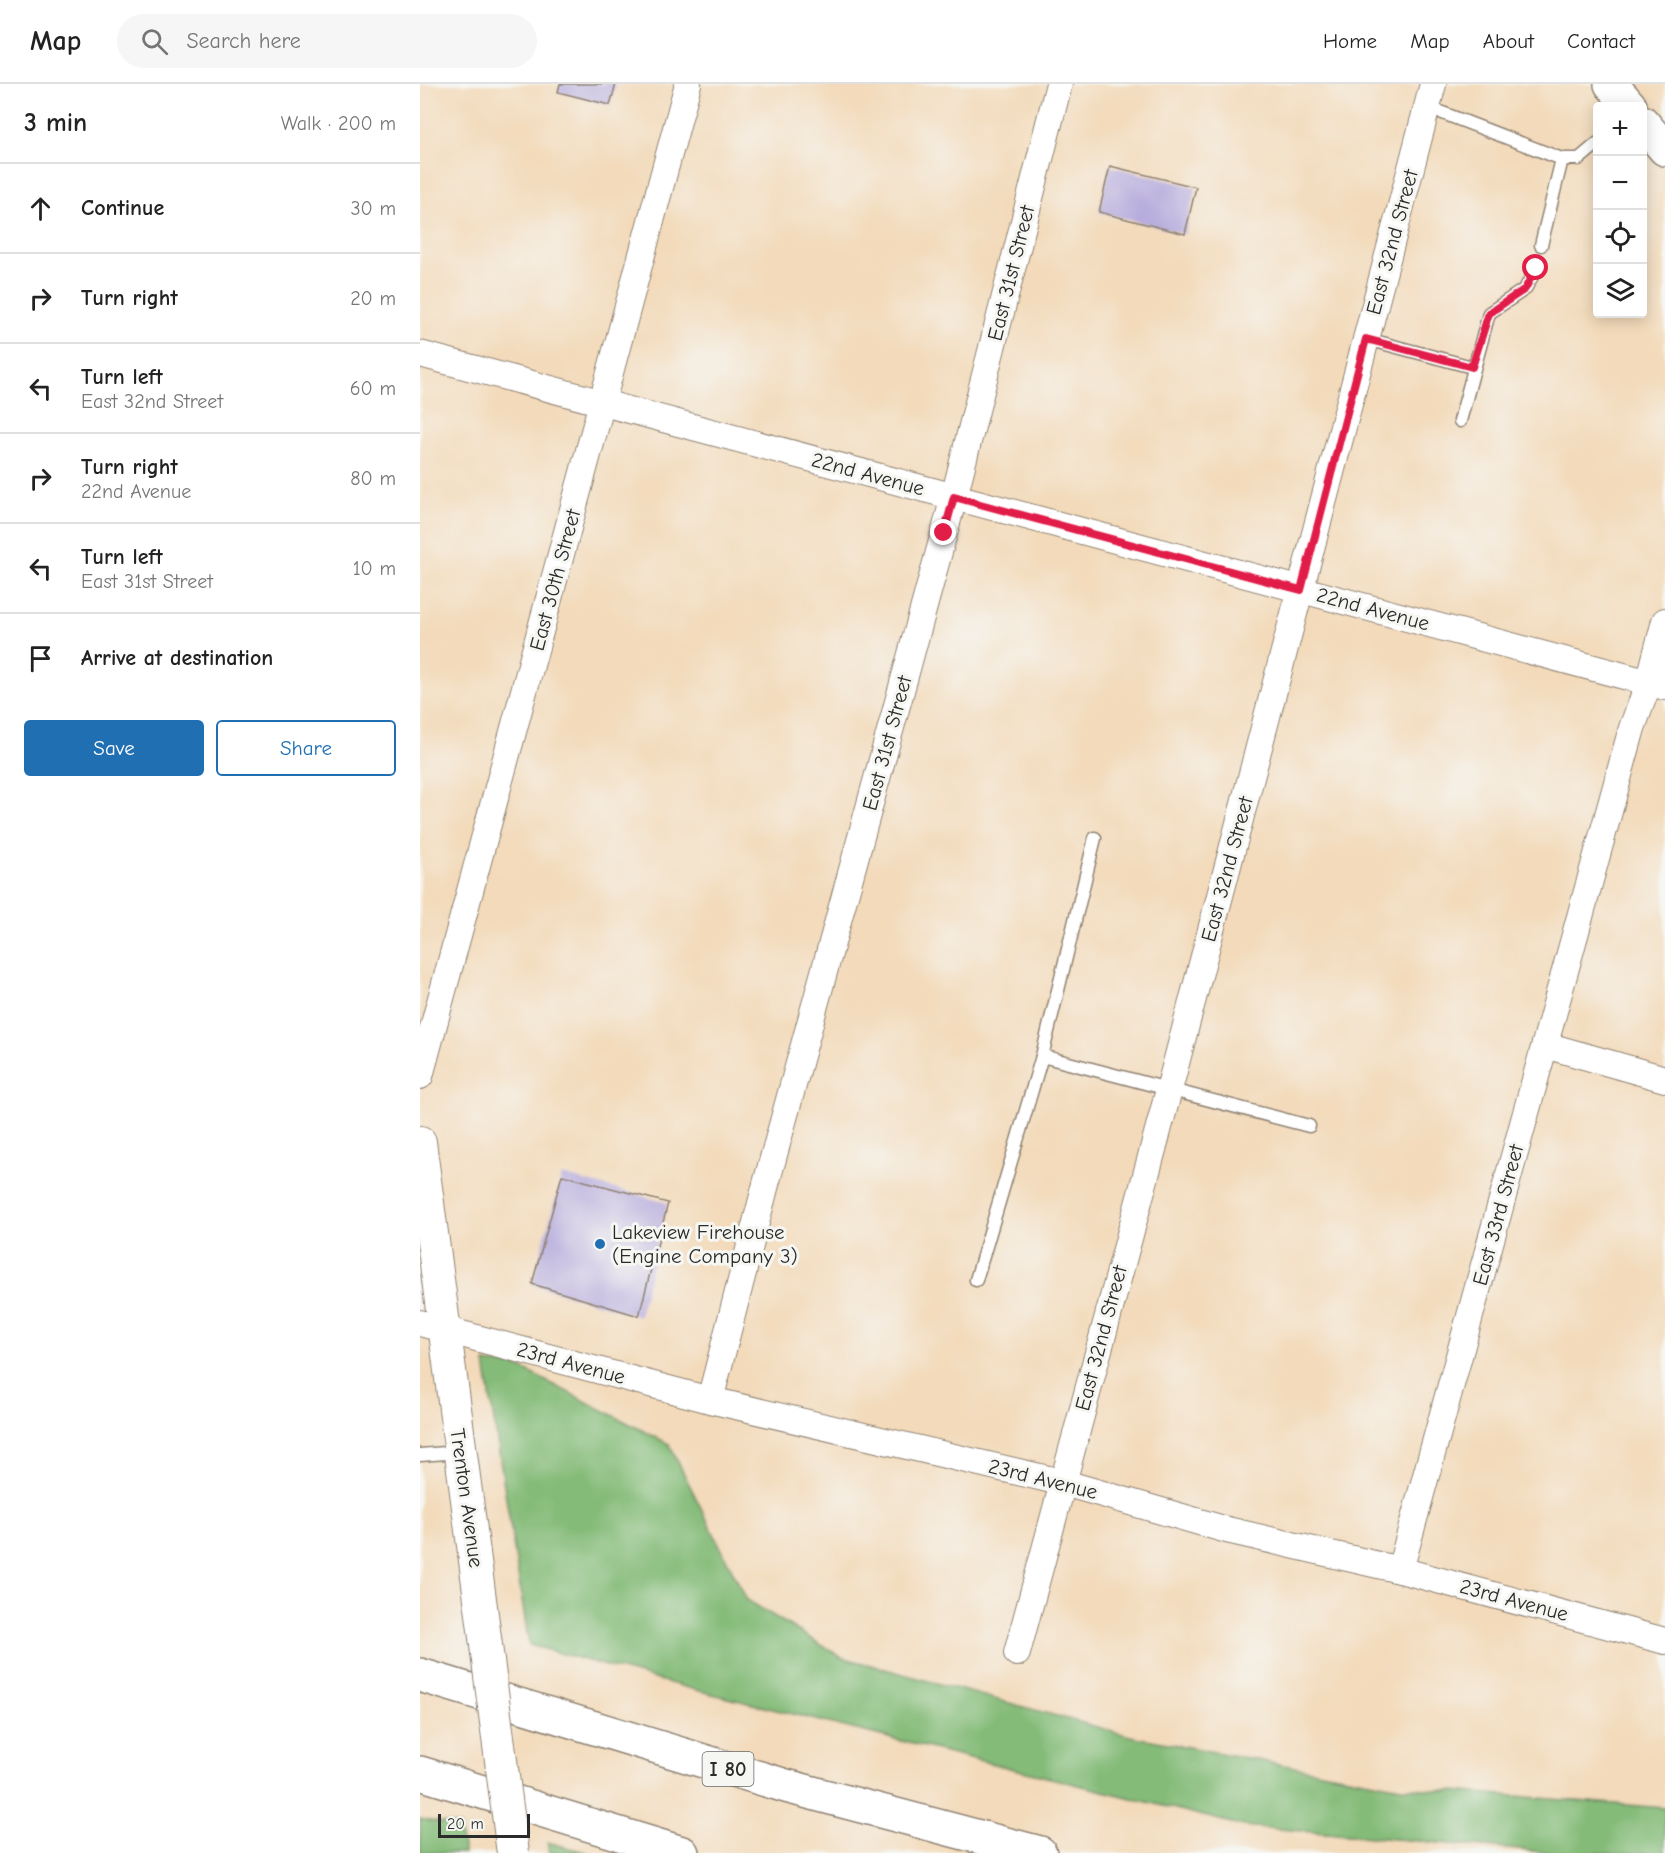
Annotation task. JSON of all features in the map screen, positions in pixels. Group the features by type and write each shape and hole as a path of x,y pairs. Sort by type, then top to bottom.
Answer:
{"main road":[{"path":"1611,84 1626,102"},
{"path":"1647,128 1665,149"},
{"name":"I 80","path":"420,1675 786,1786 1040,1853"},
{"path":"420,1773 682,1853"}],"street":[{"name":"East 30th Street","path":"420,1076 688,84"},
{"name":"East 31st Street","path":"710,1400 766,1185 954,497 1059,84"},
{"name":"East 32nd Street","path":"1017,1653 1061,1482 1169,1090 1430,95"},
{"name":"22nd Avenue","path":"420,354 1657,685"},
{"path":"1657,685 1665,621"},
{"name":"East 33rd Street","path":"1400,1570 1632,728 1657,685"},
{"path":"1545,1046 1665,1078"},
{"name":"Trenton Avenue","path":"420,1142 432,1326 460,1451 513,1853"},
{"name":"23rd Avenue","path":"432,1326 710,1400 1061,1482 1227,1530 1400,1570 1665,1641"}],"lane":[{"path":"1430,95 1562,159 1579,159 1593,147"},
{"path":"1541,245 1562,159"},
{"path":"1460,421 1472,367 1489,313 1525,289 1536,268"},
{"path":"1366,339 1472,367"},
{"path":"976,1280 1042,1056 1095,838"},
{"path":"1042,1056 1309,1126"},
{"path":"420,1455 460,1451"}],"green space":[{"path":"485,1363 517,1366 669,1444 747,1600 841,1657 1130,1736 1401,1787 1665,1808 1665,1853 1554,1853 1244,1826 696,1690 529,1645"},
{"path":"420,1819 459,1826 464,1853 420,1853"},
{"path":"547,1842 589,1853 549,1853"}],"building":[{"path":"560,84 616,84 610,105 558,92"},
{"path":"1110,166 1196,187 1185,234 1099,212"},
{"name":"Lakeview Firehouse (Engine Company 3)","path":"562,1175 668,1203 639,1316 532,1284"}],"place":[{"name":"Lakeview Firehouse (Engine Company 3)","path":"600,1244"}],"route":[{"path":"944,533 954,497 1301,590 1366,339 1472,367 1489,313 1525,289 1536,268"}]}
